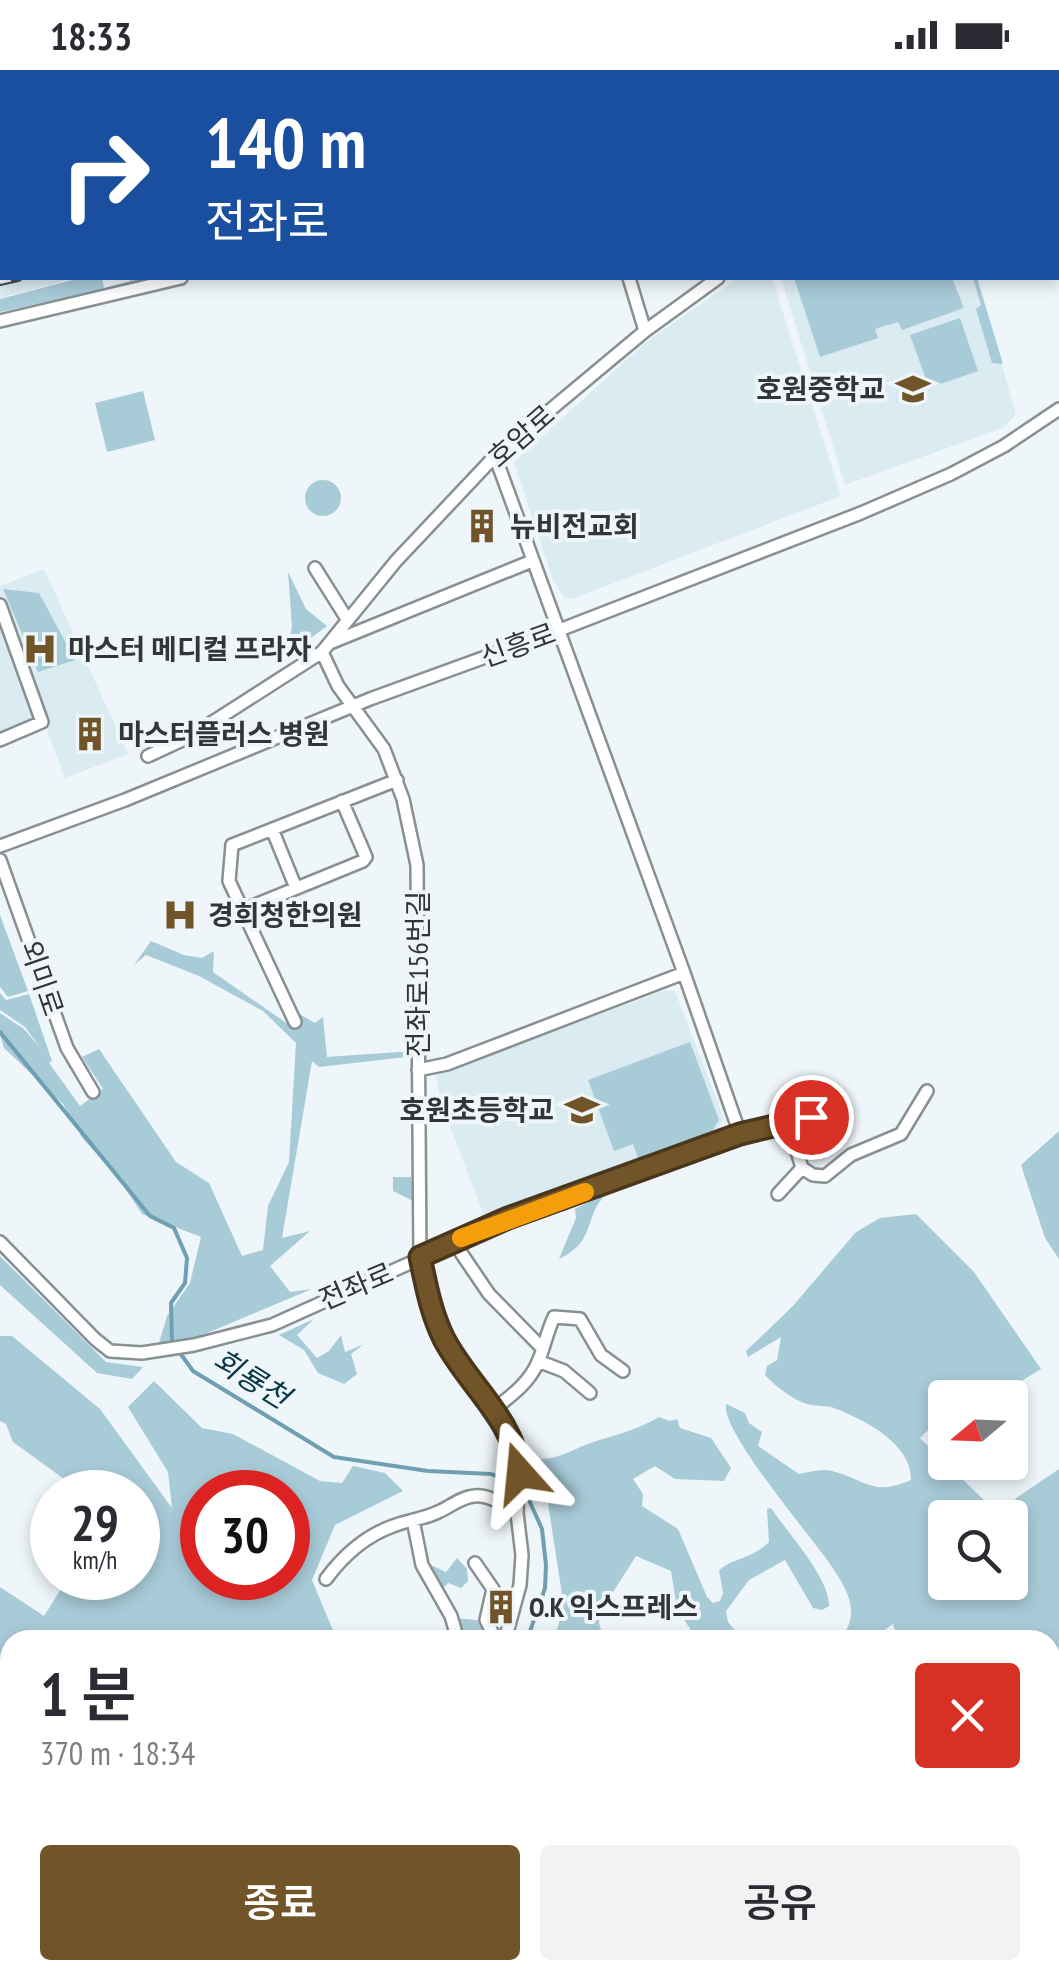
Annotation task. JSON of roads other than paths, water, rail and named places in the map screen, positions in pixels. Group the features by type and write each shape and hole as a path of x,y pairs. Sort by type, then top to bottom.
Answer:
{"street":[{"path":"0,321 173,280"},
{"path":"630,280 645,331"},
{"name":"호암로","path":"148,756 192,736 324,648 396,561 495,456 645,331 715,280"},
{"name":"신흥로","path":"0,846 352,707 796,539 951,474 1004,446 1059,409"},
{"path":"495,456 740,1134"},
{"path":"324,648 532,561"},
{"path":"316,568 347,619"},
{"path":"0,605 42,722 0,740"},
{"name":"전좌로156번길","path":"324,648 352,707 384,750 409,821 417,865 420,1257 430,1304 444,1338 514,1441 520,1473 518,1513"},
{"path":"295,1022 229,880 232,845 397,780"},
{"path":"243,910 363,861 366,857 342,801"},
{"path":"272,830 296,888"},
{"name":"외미로","path":"0,860 67,1048 93,1092"},
{"path":"418,1070 447,1064 684,973"},
{"path":"790,1125 802,1168 825,1176 851,1154 902,1134 927,1091"},
{"name":"전좌로","path":"0,1242 110,1351 156,1351 272,1325 390,1274 453,1241 740,1134 811,1117"},
{"path":"778,1194 802,1168"},
{"path":"453,1241 488,1294 541,1347"},
{"path":"494,1409 520,1390 538,1361 554,1317 580,1319 602,1355 624,1372"},
{"path":"538,1361 564,1371 590,1394"},
{"path":"326,1580 352,1550 393,1526 476,1495 500,1502 518,1513 520,1585 508,1630"},
{"path":"413,1520 422,1565 455,1630"},
{"path":"475,1563 493,1589 486,1620 491,1630"}],"waterway":[{"name":"회룡천","path":"0,1032 150,1216 174,1228 187,1258 185,1283 171,1303 172,1342 193,1371 334,1457 428,1471 491,1474 509,1481 529,1500 542,1529 546,1565 545,1588 530,1630"}],"railway":[{"path":"0,282 9,280"}],"place":[{"name":"호원중학교","path":"913,389"},
{"name":"뉴비전교회","path":"482,526"},
{"name":"마스터 메디컬 프라자","path":"40,649"},
{"name":"마스터플러스 병원","path":"90,734"},
{"name":"경희청한의원","path":"180,915"},
{"name":"호원초등학교","path":"582,1110"},
{"name":"O.K 익스프레스","path":"501,1607"}]}
